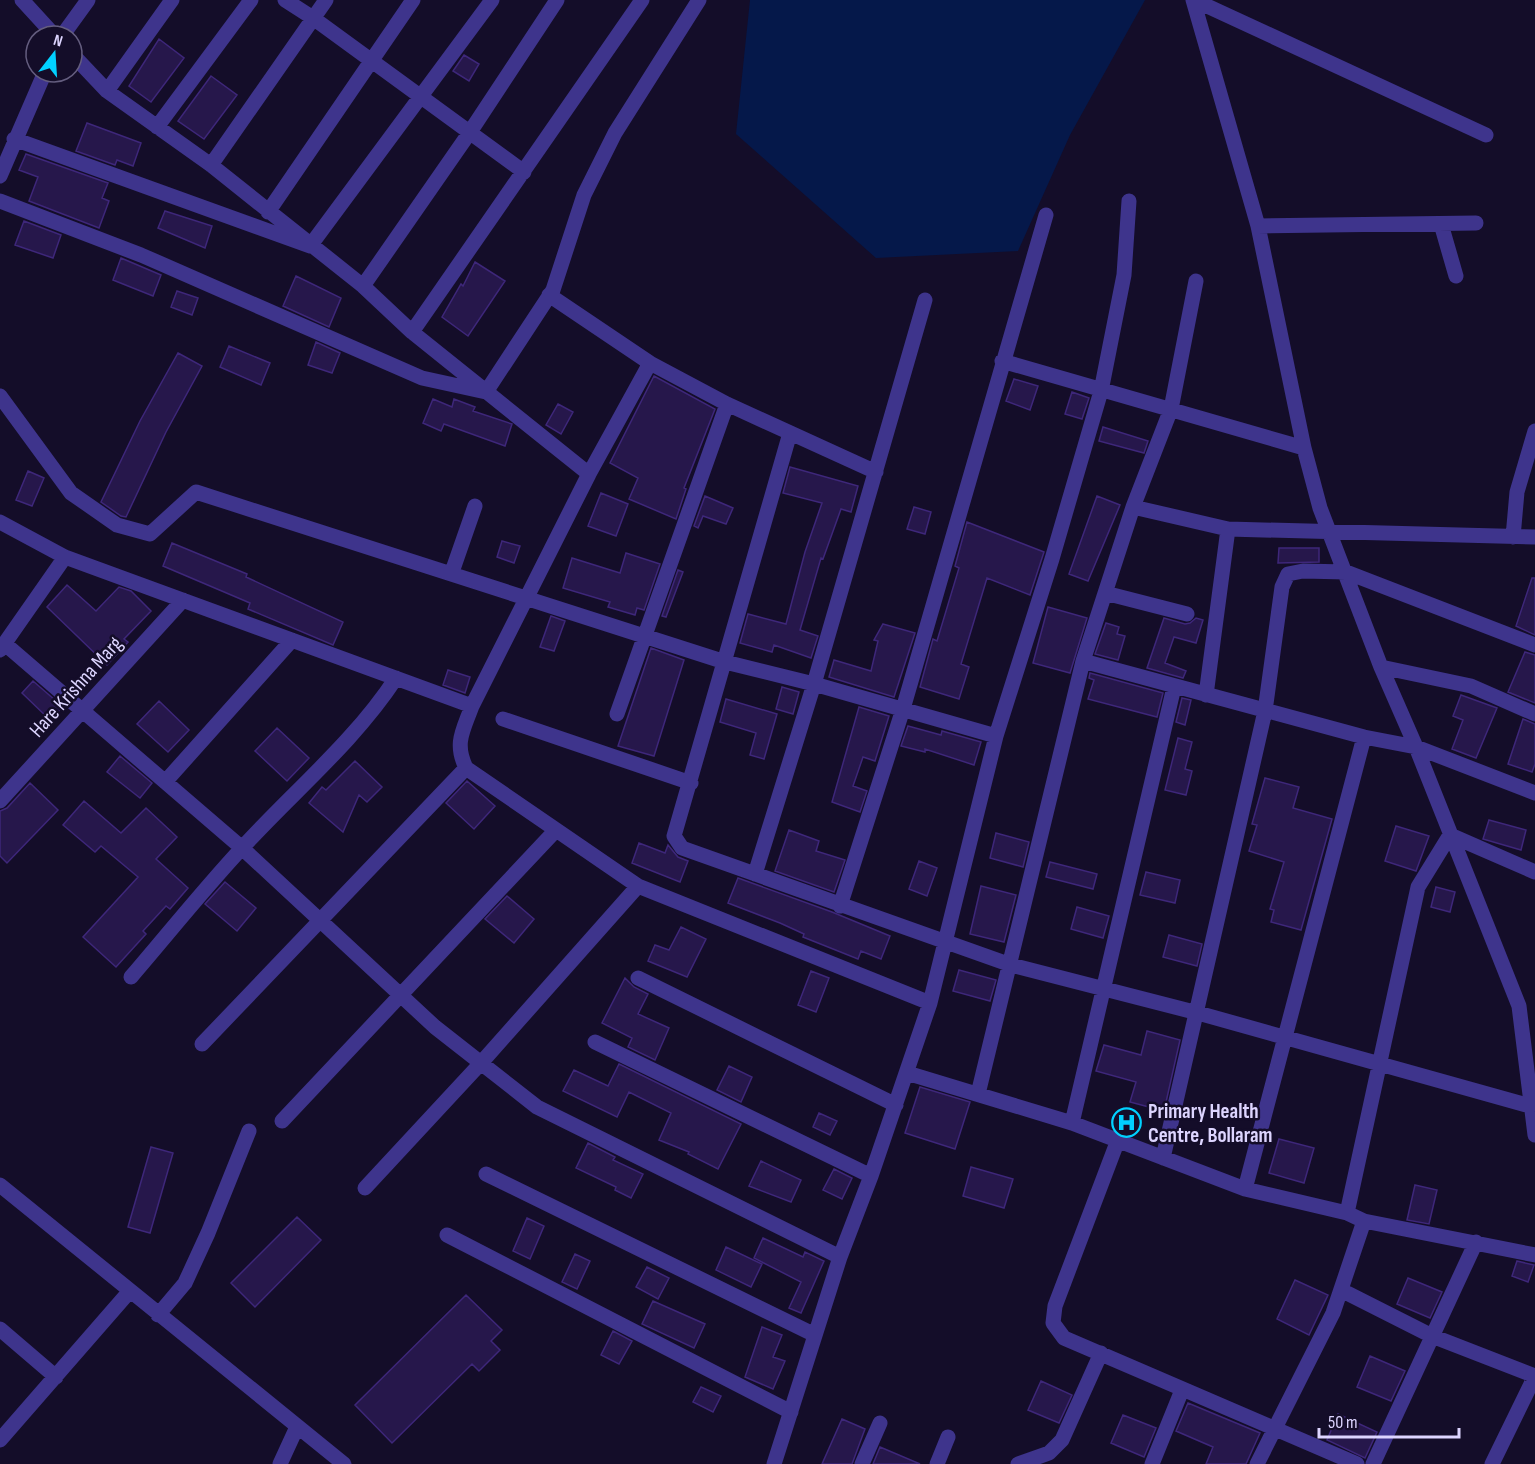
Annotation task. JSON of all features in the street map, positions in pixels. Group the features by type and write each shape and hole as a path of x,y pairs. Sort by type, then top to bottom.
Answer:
{"street":[{"path":"22,0 44,24"},
{"path":"71,24 88,0"},
{"path":"107,92 172,0"},
{"path":"157,127 251,0"},
{"path":"285,0 314,18 524,172"},
{"path":"211,165 326,0"},
{"path":"268,212 413,0"},
{"path":"310,246 492,0"},
{"path":"363,286 470,132 557,0"},
{"path":"412,332 642,0"},
{"path":"486,392 549,295 562,266 584,195 615,133 699,0"},
{"path":"1194,0 1486,135"},
{"path":"1194,0 1258,226 1304,448 1329,533 1346,572 1380,667 1416,747 1519,1006 1530,1106 1535,1128"},
{"path":"84,67 107,92 211,165 363,286 412,332 589,474"},
{"path":"0,176 39,84"},
{"path":"14,139 310,246"},
{"path":"0,201 141,255 422,378 486,392"},
{"path":"774,1464 840,1257 871,1176 930,1003 996,736 1052,560 1101,391 1124,275 1129,201"},
{"path":"840,906 903,709 1046,215"},
{"path":"1258,226 1476,223"},
{"path":"1441,224 1456,276"},
{"path":"978,1094 1083,661 1133,507 1172,408 1196,281"},
{"path":"549,295 650,363 727,404 876,471"},
{"path":"755,874 814,684 925,300"},
{"path":"1002,361 1101,391 1172,408 1304,448"},
{"path":"650,363 589,474 472,706 460,738 458,752 466,768 638,885 930,1003"},
{"path":"0,396 71,494 117,525 150,534 196,492 452,572 725,662 814,684 996,736"},
{"path":"617,714 727,404"},
{"path":"1513,537 1517,492 1535,431"},
{"path":"790,433 674,836 682,848 946,944 1011,965 1198,1013 1284,1039 1379,1063 1530,1106"},
{"path":"452,572 475,506"},
{"path":"1133,507 1228,529 1535,537"},
{"path":"0,522 65,556 472,706"},
{"path":"1206,695 1228,529"},
{"path":"65,556 3,647 83,711 242,848 435,1027 537,1107 840,1257"},
{"path":"1163,1158 1198,1013 1265,711 1282,587 1288,574 1303,570 1346,572 1535,645"},
{"path":"1106,593 1187,614"},
{"name":"Hare Krishna Marg","path":"0,801 183,600"},
{"path":"165,782 292,640"},
{"path":"1083,661 1364,737 1416,747 1535,793"},
{"path":"1380,667 1471,686 1535,714"},
{"path":"131,977 242,848 383,699 396,678"},
{"path":"1072,1123 1174,687"},
{"path":"504,719 691,783"},
{"path":"1245,1189 1364,737"},
{"path":"202,1044 466,768"},
{"path":"282,1121 556,830"},
{"path":"1450,835 1535,872"},
{"path":"1347,1213 1418,887 1450,835"},
{"path":"365,1188 481,1063 638,885"},
{"path":"638,978 896,1105"},
{"path":"595,1042 871,1176"},
{"path":"907,1073 1072,1123 1245,1189 1347,1213 1364,1221 1535,1255"},
{"path":"158,1315 185,1283 249,1131"},
{"path":"1118,1140 1058,1296 1053,1323 1064,1338 1357,1464"},
{"path":"486,1174 815,1335"},
{"path":"0,1185 129,1292 344,1464"},
{"path":"1257,1464 1276,1430 1341,1290 1351,1265 1354,1245 1364,1221"},
{"path":"447,1235 791,1412"},
{"path":"1373,1464 1476,1242"},
{"path":"1341,1290 1432,1336 1535,1376 1492,1464"},
{"path":"0,1440 129,1292"},
{"path":"0,1329 56,1377"},
{"path":"1018,1464 1049,1453 1062,1440 1101,1353"},
{"path":"1152,1464 1182,1390"},
{"path":"862,1464 880,1423"},
{"path":"280,1464 297,1427"},
{"path":"936,1464 948,1437"}],"water":[{"path":"750,0 1145,0 1070,135 1018,251 876,258 736,134"}],"building":[{"path":"159,39 184,58 151,102 129,86"},
{"path":"464,55 479,64 469,81 453,71"},
{"path":"211,76 237,95 204,139 178,121"},
{"path":"87,123 141,143 133,166 117,160 115,165 76,151"},
{"path":"26,154 108,183 102,198 109,201 99,228 29,201 38,177 19,170"},
{"path":"165,211 212,226 205,248 158,228"},
{"path":"24,221 61,235 53,258 15,245"},
{"path":"121,258 161,275 153,296 113,280"},
{"path":"475,262 505,281 468,336 442,317 461,284 463,286"},
{"path":"296,276 341,298 329,327 283,306"},
{"path":"177,291 198,298 192,315 171,307"},
{"path":"316,342 340,353 332,373 308,365"},
{"path":"229,346 270,363 261,385 220,367"},
{"path":"178,353 202,366 166,432 126,517 121,516 101,502 140,421"},
{"path":"654,376 715,409 684,488 686,489 676,519 629,499 638,478 610,463"},
{"path":"1014,379 1038,386 1030,410 1006,401"},
{"path":"1072,392 1089,398 1082,419 1065,414"},
{"path":"433,399 452,407 454,399 475,407 473,411 512,424 505,446 444,424 441,431 423,423"},
{"path":"558,404 573,412 561,434 546,425"},
{"path":"1103,427 1148,441 1144,453 1099,441"},
{"path":"790,467 858,486 851,512 841,509 823,559 821,558 800,630 818,636 811,658 774,645 772,652 740,643 748,614 786,624 805,552 822,503 783,493"},
{"path":"28,471 44,478 32,506 16,500"},
{"path":"601,493 628,504 616,536 588,526"},
{"path":"705,496 733,508 726,524 703,516 698,528 694,526"},
{"path":"1097,496 1120,505 1088,581 1069,574"},
{"path":"914,507 931,512 925,534 907,529"},
{"path":"967,522 1044,552 1030,595 987,578 961,664 969,667 959,699 920,687 933,639 937,641 959,568 955,566"},
{"path":"502,541 520,546 514,563 497,557"},
{"path":"172,543 247,574 246,577 343,622 333,645 248,609 250,603 163,566"},
{"path":"1279,548 1319,548 1319,562 1278,563"},
{"path":"626,553 660,564 644,610 637,608 635,615 608,607 610,602 563,588 572,558 620,573"},
{"path":"678,570 683,572 666,617 662,616"},
{"path":"1532,578 1535,578 1535,635 1516,626"},
{"path":"67,585 96,611 119,587 131,591 151,611 124,639 128,642 107,665 47,607"},
{"path":"1048,607 1087,618 1070,673 1033,663"},
{"path":"551,616 565,621 554,651 540,647"},
{"path":"1164,618 1185,624 1196,618 1203,620 1196,643 1174,637 1165,663 1186,671 1183,678 1147,668"},
{"path":"1106,623 1119,627 1117,634 1125,636 1118,660 1095,654"},
{"path":"883,624 915,633 894,697 829,677 834,660 871,671 878,641 874,640"},
{"path":"651,648 684,660 654,756 618,746"},
{"path":"1525,652 1535,655 1535,703 1508,692"},
{"path":"448,670 470,677 465,693 443,685"},
{"path":"1090,673 1163,693 1157,717 1088,699 1094,680 1089,678"},
{"path":"33,681 63,707 50,720 22,693"},
{"path":"782,687 799,692 793,714 776,709"},
{"path":"1461,695 1497,708 1476,758 1452,749 1463,720 1453,716"},
{"path":"1182,698 1191,700 1185,725 1176,722"},
{"path":"726,699 777,714 764,759 750,755 756,733 720,722"},
{"path":"159,701 189,730 168,752 137,724"},
{"path":"859,707 889,716 875,761 863,757 853,786 867,791 860,812 832,802"},
{"path":"1523,719 1535,724 1535,764 1532,772 1508,764"},
{"path":"908,726 941,735 942,731 981,742 974,765 925,749 925,752 901,746"},
{"path":"277,728 309,758 287,781 255,751"},
{"path":"1178,738 1192,742 1185,769 1192,771 1186,795 1165,790"},
{"path":"120,756 152,783 140,798 107,772"},
{"path":"355,761 382,787 367,802 359,795 343,832 309,803 322,787 326,790"},
{"path":"1265,778 1299,787 1293,808 1332,819 1301,930 1271,922 1274,910 1270,909 1284,862 1249,851 1257,825 1252,824"},
{"path":"467,781 495,806 474,829 446,803"},
{"path":"30,783 58,810 7,863 0,856 0,811 7,808"},
{"path":"84,801 121,833 146,808 177,837 156,859 188,888 170,909 166,906 143,931 146,934 116,967 83,937 138,877 101,846 95,852 63,825"},
{"path":"1489,820 1526,830 1521,850 1483,839"},
{"path":"1396,826 1429,836 1416,871 1385,861"},
{"path":"789,830 819,841 816,851 845,860 834,892 775,871"},
{"path":"996,833 1029,842 1023,867 990,858"},
{"path":"639,843 665,853 668,845 678,857 688,861 680,882 632,863"},
{"path":"919,861 937,868 927,896 909,889"},
{"path":"1050,862 1097,874 1093,889 1046,877"},
{"path":"1146,872 1180,880 1175,903 1140,895"},
{"path":"738,878 890,936 881,959 861,951 858,959 803,937 804,934 780,923 728,903"},
{"path":"225,882 256,908 237,931 205,904"},
{"path":"981,886 1016,895 1004,942 970,934"},
{"path":"1436,887 1455,892 1450,912 1431,907"},
{"path":"507,896 534,919 514,943 485,919"},
{"path":"1077,907 1109,916 1103,938 1071,929"},
{"path":"681,927 706,939 687,977 648,961 655,945 669,950"},
{"path":"1169,935 1202,944 1197,966 1163,957"},
{"path":"959,970 996,980 990,1001 953,991"},
{"path":"811,971 829,978 816,1012 798,1005"},
{"path":"625,978 634,987 648,994 638,1014 669,1028 655,1060 628,1047 632,1038 602,1023"},
{"path":"1147,1031 1180,1040 1164,1111 1130,1102 1136,1082 1096,1071 1104,1045 1141,1055"},
{"path":"619,1064 741,1124 718,1169 688,1154 689,1152 659,1140 671,1113 629,1092 617,1117 563,1091 574,1070 608,1086"},
{"path":"729,1066 752,1077 741,1102 717,1090"},
{"path":"920,1087 970,1102 955,1149 905,1133"},
{"path":"819,1113 837,1121 830,1135 813,1127"},
{"path":"1279,1139 1314,1148 1304,1183 1269,1173"},
{"path":"588,1143 615,1157 613,1160 643,1174 631,1198 615,1190 616,1187 576,1168"},
{"path":"151,1147 173,1153 150,1233 128,1227"},
{"path":"761,1161 801,1180 791,1202 749,1186"},
{"path":"971,1167 1013,1179 1004,1208 963,1196"},
{"path":"834,1169 852,1178 842,1199 823,1190"},
{"path":"1415,1185 1437,1190 1429,1224 1407,1220"},
{"path":"297,1217 321,1240 255,1307 231,1283"},
{"path":"527,1218 544,1226 530,1259 513,1251"},
{"path":"763,1238 803,1257 805,1252 824,1261 801,1313 789,1308 801,1282 754,1258"},
{"path":"726,1247 762,1264 751,1287 716,1270"},
{"path":"575,1254 590,1261 577,1289 562,1282"},
{"path":"1517,1261 1534,1265 1528,1282 1512,1276"},
{"path":"647,1267 669,1278 658,1299 636,1287"},
{"path":"1408,1278 1442,1292 1430,1318 1397,1304"},
{"path":"1295,1280 1328,1295 1309,1335 1277,1319"},
{"path":"466,1295 502,1330 491,1341 500,1350 479,1371 472,1364 392,1443 355,1405"},
{"path":"653,1301 705,1324 694,1348 642,1324"},
{"path":"762,1327 782,1335 773,1357 785,1361 773,1389 745,1377"},
{"path":"613,1331 632,1341 619,1364 601,1355"},
{"path":"1370,1356 1405,1371 1391,1401 1357,1387"},
{"path":"1041,1381 1072,1395 1059,1423 1028,1410"},
{"path":"701,1387 721,1396 713,1412 693,1402"},
{"path":"1188,1403 1260,1433 1246,1464 1206,1464 1213,1447 1176,1431"},
{"path":"1338,1414 1377,1432 1365,1458 1327,1440"},
{"path":"1123,1415 1156,1428 1144,1457 1111,1443"},
{"path":"842,1419 865,1429 852,1464 822,1464"},
{"path":"880,1447 920,1464 873,1464"}],"place":[{"name":"Primary Health Centre, Bollaram","path":"1127,1123"}]}
